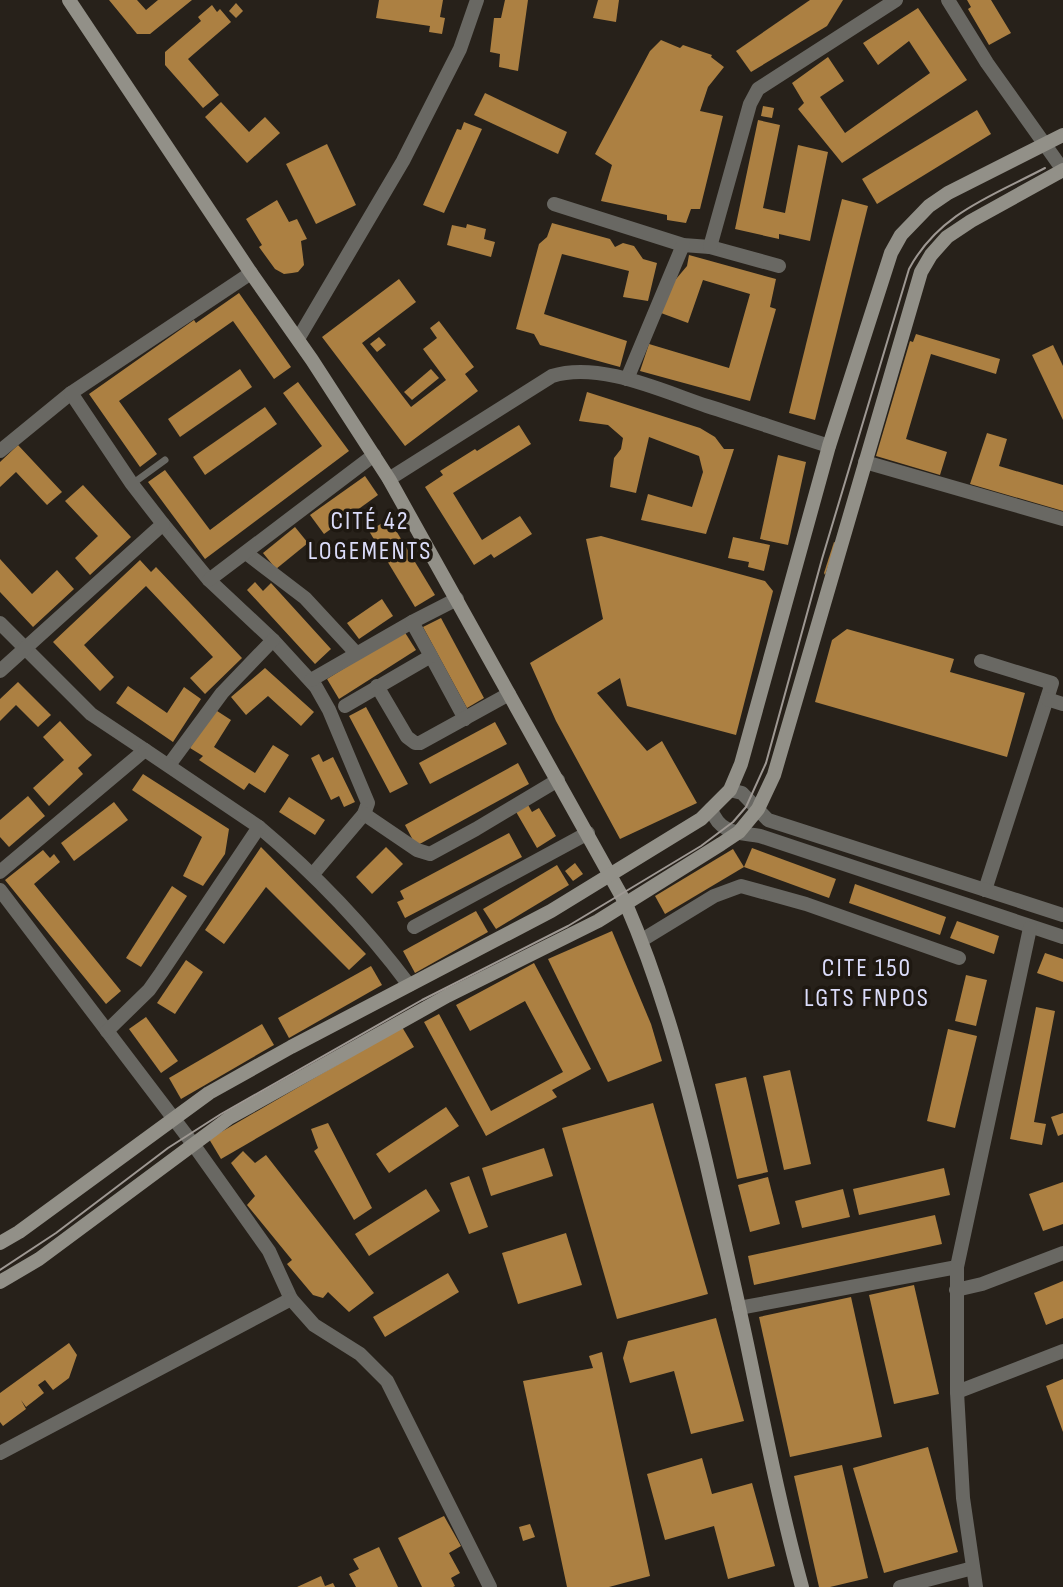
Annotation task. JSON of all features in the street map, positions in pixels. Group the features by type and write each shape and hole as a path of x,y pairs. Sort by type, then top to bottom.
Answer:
{"street":[{"path":"69,0 298,339 389,479 626,904 642,940 686,1077 779,1496 802,1587"},
{"path":"298,339 403,161 460,49 477,0"},
{"path":"710,247 750,104 758,89 896,0"},
{"path":"0,1282 39,1259 229,1118 447,996 598,921 739,832 758,809 774,775 913,294 931,255 947,237 971,221 1063,170 987,63 948,0"},
{"path":"0,1243 19,1232 209,1093 551,911 701,819 730,790 741,764 829,446 884,272 901,235 929,205 948,193 1063,135"},
{"path":"554,204 683,245 710,247 779,266"},
{"path":"626,379 683,245"},
{"path":"0,451 71,393 251,272"},
{"path":"389,479 552,376 563,372 581,371 626,379 829,446"},
{"path":"71,393 132,484 163,524 209,580 311,680 329,710 368,800 364,814 313,874"},
{"path":"209,580 374,455"},
{"path":"865,462 1063,519"},
{"path":"0,671 163,524"},
{"path":"246,553 305,598 356,653"},
{"path":"311,680 412,622 457,600"},
{"path":"412,622 465,719"},
{"path":"0,623 91,715 259,827 313,874 362,925 409,985"},
{"path":"169,765 222,693 273,640"},
{"path":"345,706 431,656"},
{"path":"981,661 1052,683 985,890"},
{"path":"377,686 404,733 415,743 426,742 509,694"},
{"path":"1046,699 1063,704"},
{"path":"0,872 145,750"},
{"path":"364,814 417,850 432,853 558,779"},
{"path":"730,790 742,793 768,820 1063,915"},
{"path":"711,809 718,824 725,829 760,836 1063,937"},
{"path":"107,1031 149,990 162,973 259,827"},
{"path":"414,927 588,833"},
{"path":"642,940 714,896 741,886 806,904 959,958"},
{"path":"0,890 193,1144 269,1251 291,1299 314,1325 360,1354 387,1381 488,1586"},
{"path":"976,1587 963,1498 957,1392 957,1267 1030,928"},
{"path":"956,1290 982,1284 1063,1253"},
{"path":"739,1308 957,1267"},
{"path":"0,1453 291,1299"},
{"path":"957,1392 1063,1351"},
{"path":"900,1587 973,1568"}],"lane":[{"path":"132,484 165,460"}],"building":[{"path":"109,0 137,0 146,10 158,0 192,0 150,34 137,34"},
{"path":"379,0 443,0 440,17 445,18 442,34 429,32 430,26 376,18"},
{"path":"505,0 528,0 518,71 499,67 500,54 490,52 494,18 501,18"},
{"path":"598,0 619,0 616,22 593,18"},
{"path":"810,0 843,0 827,26 751,72 736,51"},
{"path":"967,0 991,0 1011,33 989,45 968,9 971,7"},
{"path":"236,3 243,11 236,18 229,11"},
{"path":"212,5 217,12 220,9 231,22 188,59 219,95 203,108 165,65 165,52 201,21 198,17"},
{"path":"918,8 967,80 842,163 798,109 804,103 792,83 828,57 844,81 820,97 845,133 930,73 909,41 878,65 863,43"},
{"path":"661,40 680,48 683,45 712,55 711,57 724,67 708,87 700,111 723,116 700,209 691,209 686,223 667,220 667,215 601,201 612,165 595,154 650,51"},
{"path":"485,93 567,132 558,154 474,115"},
{"path":"221,102 249,132 265,117 280,133 247,163 205,117"},
{"path":"763,106 774,108 772,118 761,116"},
{"path":"977,110 991,134 877,204 862,179"},
{"path":"758,120 780,125 763,208 785,213 798,145 828,152 810,241 779,234 779,239 735,229"},
{"path":"464,122 482,129 444,213 423,205 457,129 461,130"},
{"path":"327,144 356,205 316,224 286,164"},
{"path":"842,199 868,206 815,420 789,413"},
{"path":"277,200 289,222 297,219 307,239 301,241 304,265 298,272 284,274 275,269 259,247 262,245 246,219"},
{"path":"552,223 610,239 615,247 623,243 634,246 643,259 657,263 648,301 623,297 629,271 562,254 544,314 627,341 620,367 540,345 534,334 516,329 539,244 547,237"},
{"path":"467,224 486,229 484,239 495,242 491,257 447,245 452,225 466,228"},
{"path":"689,255 776,279 770,307 776,309 750,401 640,371 649,344 729,368 750,294 703,280 688,323 661,313 671,285 687,266"},
{"path":"399,279 416,302 362,343 411,407 446,380 423,349 437,338 430,328 439,321 474,367 465,374 478,391 405,446 322,337"},
{"path":"239,293 291,367 274,379 233,321 119,401 157,454 140,467 89,394 194,320 196,323"},
{"path":"916,334 1000,359 996,374 931,354 906,439 947,452 940,475 876,456 910,341 913,342"},
{"path":"379,337 386,345 377,352 370,344"},
{"path":"1053,345 1063,366 1063,420 1032,355"},
{"path":"240,369 252,387 180,437 168,419"},
{"path":"431,369 439,378 412,400 404,392"},
{"path":"298,382 349,451 205,559 148,482 165,470 210,530 322,446 283,393"},
{"path":"587,392 700,428 715,437 724,449 734,449 706,534 641,520 648,494 692,507 703,472 699,456 649,437 636,493 610,487 614,458 621,449 623,438 608,425 579,421"},
{"path":"265,407 277,424 205,475 193,457"},
{"path":"519,425 531,444 453,493 482,540 520,516 532,534 494,558 491,554 474,565 425,487 443,475 440,471"},
{"path":"987,433 1007,439 999,466 1063,485 1063,511 970,484"},
{"path":"18,445 62,492 47,505 16,472 0,487 0,462"},
{"path":"778,455 806,462 788,545 760,539"},
{"path":"365,476 378,495 324,534 310,515"},
{"path":"83,485 131,537 90,575 75,558 98,536 65,501"},
{"path":"389,519 435,595 415,607 369,531"},
{"path":"295,527 308,543 276,569 263,553"},
{"path":"601,536 765,581 773,591 736,735 627,706 620,678 597,693 647,751 662,741 697,803 620,839 556,721 530,663 603,619 586,539"},
{"path":"733,537 770,545 764,571 748,567 749,562 728,558"},
{"path":"834,542 836,543 825,575 824,573"},
{"path":"0,559 32,594 57,570 74,589 33,627 0,592"},
{"path":"140,560 151,572 156,567 242,658 205,694 190,678 213,657 146,586 84,645 114,677 100,691 53,642"},
{"path":"255,582 263,591 271,583 331,649 315,664 247,590"},
{"path":"382,599 393,616 359,639 347,623"},
{"path":"441,618 484,698 467,708 423,627"},
{"path":"847,629 954,659 950,672 1025,693 1007,757 815,702 832,640"},
{"path":"404,631 416,650 339,699 327,679"},
{"path":"265,668 314,712 301,726 268,696 246,715 231,697"},
{"path":"18,682 51,715 38,727 16,705 0,721 0,699"},
{"path":"128,686 167,713 184,687 201,699 173,742 116,703"},
{"path":"366,707 408,784 390,793 349,716"},
{"path":"214,709 231,720 214,747 255,773 273,745 289,755 265,793 249,783 244,790 199,760 203,756 190,748"},
{"path":"60,721 92,755 78,768 83,774 49,806 33,788 64,760 43,737"},
{"path":"495,722 507,744 430,784 419,763"},
{"path":"319,754 323,762 333,757 355,802 344,807 339,796 331,800 311,758"},
{"path":"518,763 529,784 416,846 405,825"},
{"path":"143,774 229,829 225,854 203,886 183,876 202,837 132,790"},
{"path":"28,796 45,816 9,847 0,837 0,820"},
{"path":"289,797 325,820 315,835 279,812"},
{"path":"114,802 128,820 74,861 61,843"},
{"path":"527,803 532,812 539,808 556,836 537,848 515,810"},
{"path":"509,833 522,857 405,918 397,902 404,899 400,891"},
{"path":"261,847 366,954 349,970 266,887 224,944 205,930"},
{"path":"386,847 403,864 372,894 356,877"},
{"path":"752,848 836,879 829,898 744,867"},
{"path":"733,849 744,867 665,914 655,896"},
{"path":"43,850 50,858 54,854 60,862 34,884 121,991 106,1004 5,880"},
{"path":"575,863 583,874 573,881 565,871"},
{"path":"557,865 569,885 496,929 483,909"},
{"path":"855,884 946,917 940,935 849,903"},
{"path":"172,886 187,896 141,967 126,958"},
{"path":"476,911 488,932 415,973 403,951"},
{"path":"957,921 999,936 994,954 950,938"},
{"path":"612,931 651,1024 662,1061 608,1082 548,959"},
{"path":"1045,953 1063,959 1063,982 1037,973"},
{"path":"186,960 203,972 175,1014 157,1003"},
{"path":"534,963 591,1069 552,1090 557,1097 486,1136 424,1022 439,1014 491,1111 563,1072 525,1001 470,1031 456,1005"},
{"path":"371,966 382,985 289,1038 278,1018"},
{"path":"966,975 987,980 976,1026 955,1021"},
{"path":"1036,1007 1055,1011 1034,1122 1046,1124 1042,1145 1010,1139"},
{"path":"146,1017 178,1061 161,1073 129,1029"},
{"path":"262,1024 274,1045 181,1099 169,1078"},
{"path":"402,1027 414,1047 221,1159 209,1139"},
{"path":"948,1029 977,1036 955,1128 927,1121"},
{"path":"790,1070 811,1164 784,1170 763,1076"},
{"path":"746,1077 768,1172 737,1179 715,1084"},
{"path":"653,1103 708,1294 617,1319 562,1128"},
{"path":"446,1107 459,1126 389,1173 376,1154"},
{"path":"1063,1113 1063,1134 1058,1136 1051,1117"},
{"path":"328,1123 372,1208 354,1220 314,1151 318,1148 311,1129"},
{"path":"544,1148 553,1176 491,1196 482,1168"},
{"path":"243,1151 255,1163 266,1155 374,1293 349,1312 328,1292 323,1298 313,1295 287,1264 292,1260 247,1205 255,1196 231,1163"},
{"path":"944,1168 950,1195 859,1215 853,1189"},
{"path":"469,1176 488,1227 469,1234 450,1183"},
{"path":"768,1177 780,1224 750,1232 738,1185"},
{"path":"1063,1182 1063,1224 1043,1231 1029,1194"},
{"path":"426,1189 440,1211 369,1256 355,1234"},
{"path":"843,1189 850,1217 802,1228 795,1201"},
{"path":"935,1215 942,1244 754,1285 748,1256"},
{"path":"566,1233 582,1285 518,1304 502,1253"},
{"path":"448,1273 459,1292 385,1337 373,1317"},
{"path":"1063,1281 1063,1318 1046,1325 1034,1293"},
{"path":"914,1285 939,1394 894,1404 869,1295"},
{"path":"851,1297 882,1437 790,1457 759,1317"},
{"path":"716,1318 744,1421 691,1434 674,1371 630,1383 623,1358 628,1341"},
{"path":"69,1343 77,1355 69,1378 53,1390 45,1380 38,1385 44,1393 26,1407 21,1400 26,1409 3,1426 0,1422 0,1393"},
{"path":"602,1352 650,1576 609,1587 567,1587 523,1381 593,1368 589,1356"},
{"path":"1063,1379 1063,1432 1046,1386"},
{"path":"928,1447 958,1552 884,1573 853,1468"},
{"path":"702,1458 712,1494 752,1483 775,1566 728,1579 714,1526 665,1540 647,1474"},
{"path":"842,1465 868,1578 819,1587 794,1476"},
{"path":"444,1516 461,1546 449,1553 460,1573 451,1578 455,1586 453,1587 422,1587 398,1538"},
{"path":"530,1524 535,1537 523,1541 519,1527"},
{"path":"379,1547 398,1587 356,1587 349,1574 359,1569 353,1559"},
{"path":"321,1576 325,1586 333,1583 335,1587 297,1587"}],"tram line":[{"path":"0,1270 56,1233 168,1148 221,1114 422,1000 568,926 701,846 733,822 746,807 766,763 822,559 909,269 921,250 951,220 987,197 1045,168"}],"district":[{"name":"CITÉ 42 LOGEMENTS","path":"370,536"},
{"name":"CITE 150 LGTS FNPOS","path":"867,983"}]}
